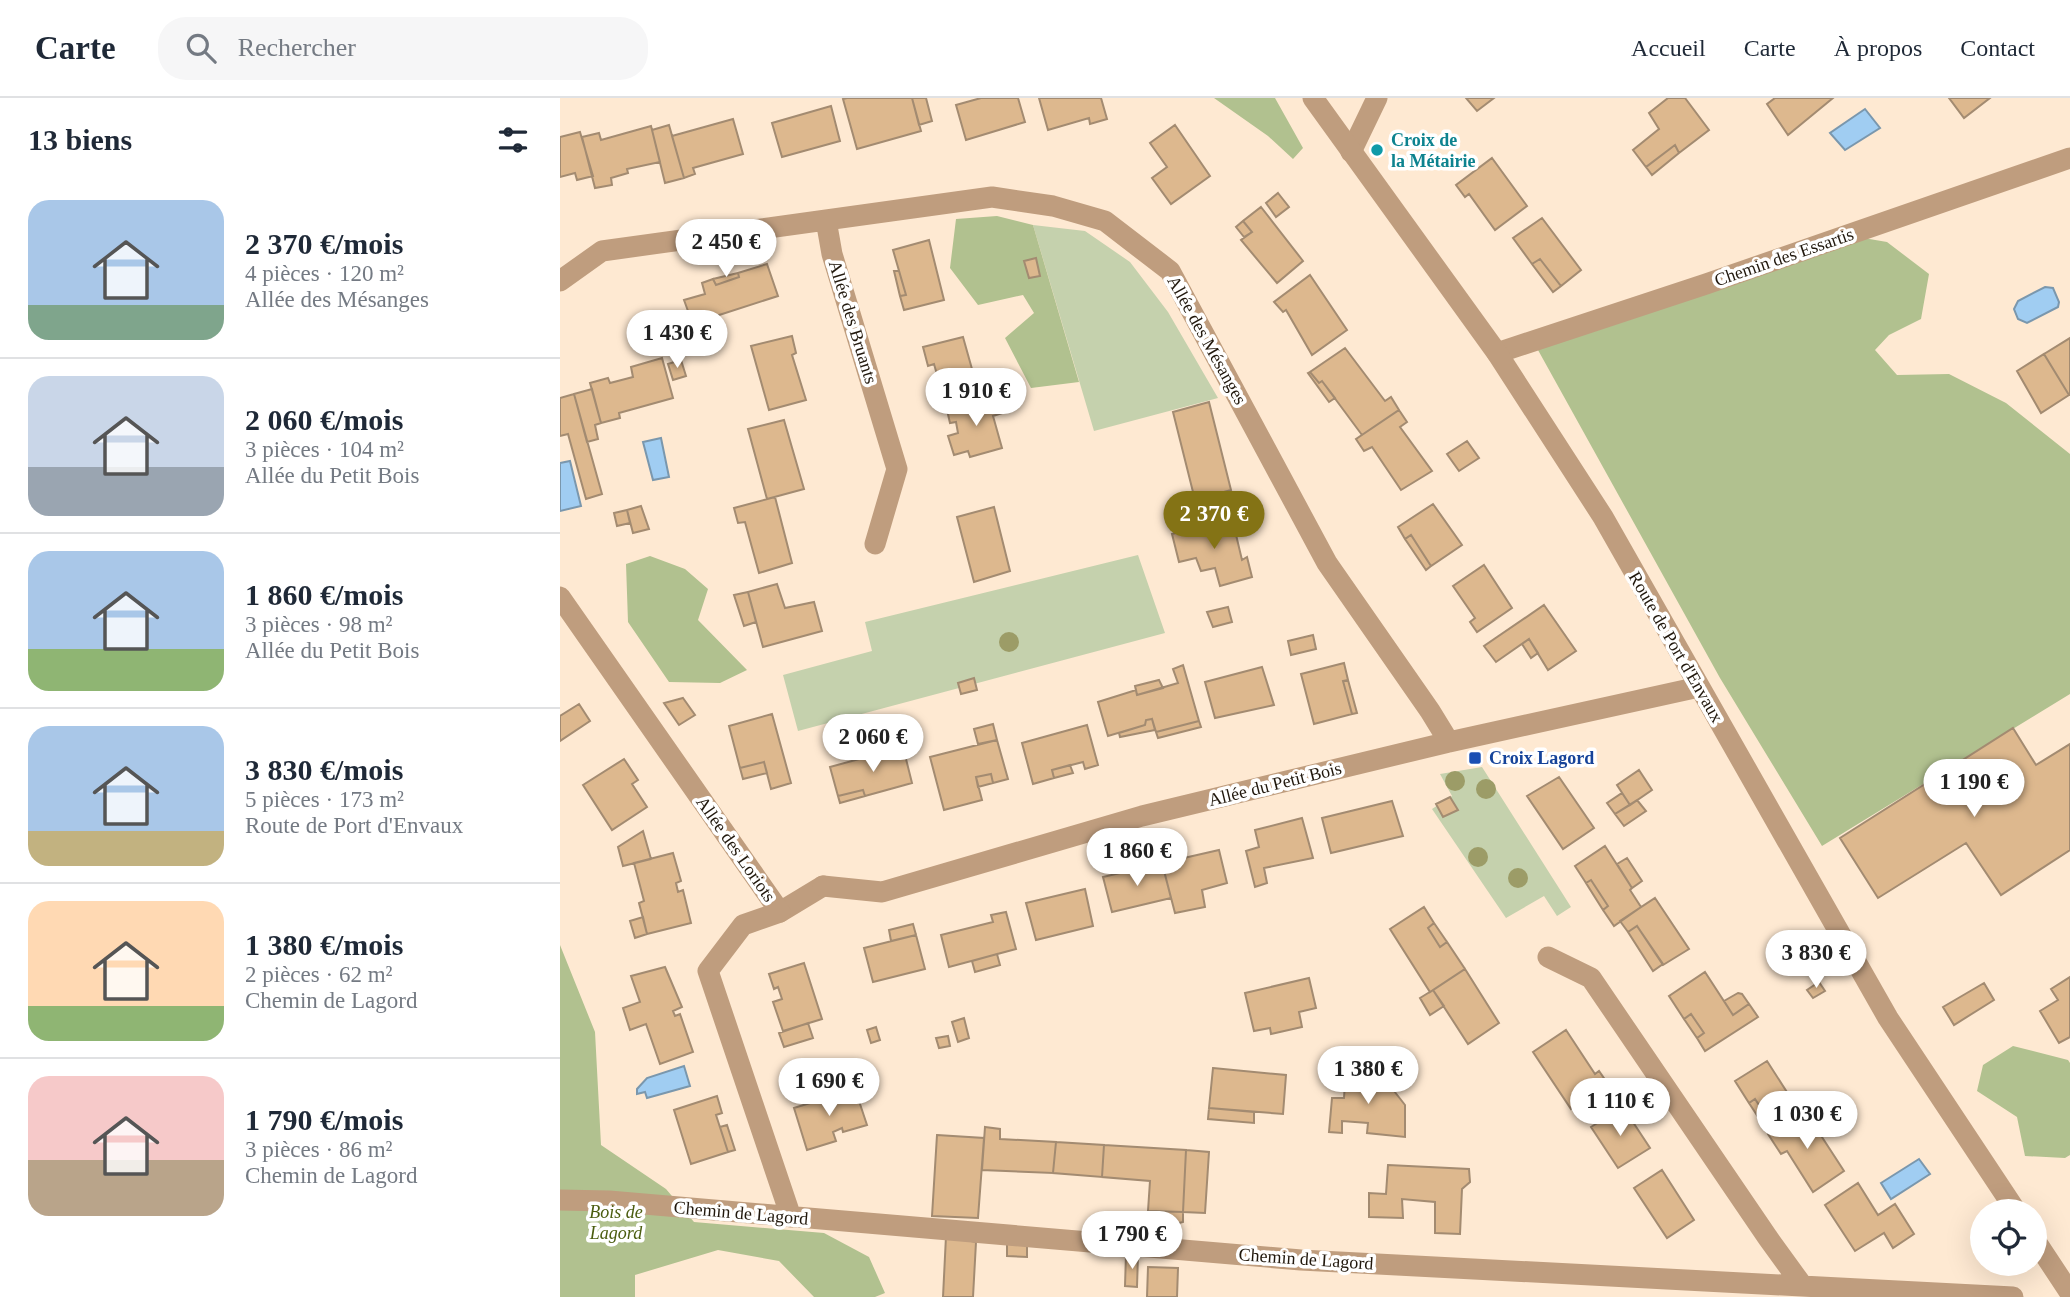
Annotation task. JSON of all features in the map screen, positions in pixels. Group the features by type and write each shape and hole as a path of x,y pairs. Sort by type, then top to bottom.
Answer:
{"street":[{"name":"Route de Port d'Envaux","path":"1313,98 1497,353 1603,517 1888,1018 2008,1199"},
{"path":"1351,152 1377,98"},
{"name":"Chemin des Essartis","path":"1497,353 2070,158"},
{"name":"Allée des Mésanges","path":"560,281 602,251 992,197 1054,206 1105,222 1170,271 1327,563 1449,741"},
{"name":"Allée des Bruants","path":"826,219 832,254 897,469 875,544"},
{"name":"Allée des Loriots","path":"560,597 780,912 743,925 708,971 791,1217"},
{"name":"Allée du Petit Bois","path":"780,912 823,886 883,892 1143,816 1449,741 1699,687"},
{"path":"1548,957 1591,978 1802,1285"},
{"name":"Chemin de Lagord","path":"560,1200 608,1201 1301,1260 2013,1297"},
{"path":"2047,1258 2070,1293"}],"green space":[{"path":"1214,98 1275,98 1303,148 1293,159 1268,136"},
{"path":"997,216 1033,225 1079,382 1031,388 1005,338 1034,313 1023,295 978,305 950,268 956,219"},
{"path":"1033,225 1085,231 1130,262 1168,312 1218,398 1094,431"},
{"path":"1846,235 1887,242 1929,274 1921,319 1889,335 1875,350 1897,375 1949,374 2006,403 2070,454 2070,694 1822,846 1720,678 1533,341"},
{"path":"1138,555 1165,633 798,731 783,675 872,651 865,622"},
{"path":"650,556 685,569 708,589 698,620 747,670 720,683 669,682 628,622 626,564"},
{"path":"1482,767 1571,907 1557,916 1544,896 1506,918 1432,809 1452,796 1440,774"},
{"name":"Bois de Lagord","path":"560,945 595,1032 601,1145 666,1189 694,1222 824,1233 869,1257 885,1293 875,1297 814,1297 779,1261 718,1250 635,1275 635,1297 560,1297"},
{"path":"2013,1046 2068,1060 2070,1063 2070,1155 2065,1158 2025,1156 2017,1117 1977,1091 1983,1065"}],"water":[{"path":"1865,109 1880,128 1845,150 1830,133"},
{"path":"2045,287 2053,288 2059,302 2058,307 2027,323 2018,319 2014,309 2018,301"},
{"path":"661,438 669,477 653,480 643,442"},
{"path":"570,461 581,506 560,511 560,463"},
{"path":"684,1066 690,1086 647,1098 645,1092 637,1094 637,1089 647,1078"},
{"path":"1919,1159 1930,1174 1891,1199 1881,1183"}],"building":[{"path":"912,98 921,131 857,149 843,99"},
{"path":"912,98 926,98 932,121 919,125"},
{"path":"981,98 1018,98 1025,122 966,140 956,105"},
{"path":"1039,98 1101,98 1107,119 1090,124 1089,118 1048,130"},
{"path":"1466,98 1494,98 1477,111"},
{"path":"1668,98 1685,98 1709,130 1679,153 1675,145 1646,167 1633,150 1659,129 1649,113"},
{"path":"1775,98 1833,98 1788,135 1767,104"},
{"path":"1949,98 1990,98 1964,118"},
{"path":"831,106 840,141 782,157 772,123"},
{"path":"733,119 743,154 693,168 695,174 684,178 672,136"},
{"path":"669,125 684,178 665,183 652,130"},
{"path":"1175,125 1210,176 1171,204 1152,178 1167,167 1150,143"},
{"path":"651,126 660,162 627,169 628,173 611,178 612,185 595,188 582,137 599,133 601,140"},
{"path":"580,132 593,176 577,180 575,173 560,177 560,137"},
{"path":"1675,145 1679,153 1652,175 1646,167"},
{"path":"1492,158 1527,206 1495,230 1469,194 1465,197 1456,185"},
{"path":"1278,193 1289,207 1276,217 1266,203"},
{"path":"1261,207 1303,261 1277,283 1241,240 1252,232 1243,221"},
{"path":"1542,218 1581,270 1561,286 1540,259 1532,264 1513,238"},
{"path":"1243,221 1252,232 1244,237 1236,227"},
{"path":"929,240 944,300 904,310 900,296 906,295 893,250"},
{"path":"1036,258 1040,276 1029,278 1024,261"},
{"path":"1540,259 1561,286 1553,292 1532,264"},
{"path":"767,264 778,296 713,317 715,327 696,333 684,300 705,294 702,283 713,279 716,285 739,277 738,273"},
{"path":"894,271 899,271 906,295 900,296"},
{"path":"738,273 739,277 716,285 713,279"},
{"path":"1310,275 1347,330 1312,355 1286,310 1283,312 1274,302"},
{"path":"792,336 796,353 792,355 806,400 769,410 751,346"},
{"path":"963,337 981,401 947,410 934,364 928,366 923,347"},
{"path":"2070,338 2070,395 2069,395 2044,354"},
{"path":"1345,348 1385,401 1391,397 1399,410 1362,435 1322,381 1319,383 1310,372"},
{"path":"2044,354 2069,395 2041,413 2017,371"},
{"path":"662,358 673,398 619,413 620,418 601,423 590,383 608,378 610,383 633,377 631,367"},
{"path":"681,360 686,376 673,380 668,364"},
{"path":"1308,373 1319,383 1322,381 1335,398 1329,402"},
{"path":"592,389 601,423 595,425 598,439 587,442 574,394"},
{"path":"574,394 602,494 586,499 568,434 560,436 560,398"},
{"path":"997,397 1002,413 993,416 1002,448 970,457 968,451 954,455 948,436 958,433 956,422 950,423 947,410"},
{"path":"1209,402 1231,490 1195,500 1173,412"},
{"path":"1399,410 1407,422 1400,427 1432,471 1401,490 1372,447 1364,451 1356,439"},
{"path":"784,420 804,489 767,499 748,429"},
{"path":"1467,441 1479,458 1459,471 1447,454"},
{"path":"775,497 792,563 759,573 745,522 738,523 734,508"},
{"path":"1433,504 1462,545 1431,566 1411,535 1405,539 1398,527"},
{"path":"641,506 649,529 633,533 627,510"},
{"path":"994,507 1010,571 974,582 957,517"},
{"path":"627,510 630,523 617,526 614,513"},
{"path":"1232,518 1242,560 1247,557 1252,577 1220,586 1215,568 1201,571 1196,558 1179,562 1172,534"},
{"path":"1411,535 1431,566 1426,570 1405,539"},
{"path":"1484,565 1512,608 1477,632 1470,622 1475,618 1453,586"},
{"path":"777,584 785,608 814,602 822,631 763,647 748,592"},
{"path":"748,592 756,622 744,626 734,595"},
{"path":"1544,605 1576,651 1548,670 1529,639 1496,662 1484,646"},
{"path":"1228,607 1232,622 1213,627 1207,612"},
{"path":"1313,635 1316,649 1291,655 1288,641"},
{"path":"1529,639 1538,653 1531,658 1522,644"},
{"path":"1344,663 1348,680 1343,681 1352,714 1314,724 1301,674"},
{"path":"1183,665 1199,721 1156,732 1152,719 1146,720 1145,725 1108,736 1098,702 1136,690 1137,695 1178,683 1173,669"},
{"path":"1262,667 1274,705 1215,718 1205,682"},
{"path":"974,678 977,690 961,694 958,683"},
{"path":"1159,680 1163,688 1137,695 1135,686"},
{"path":"1348,680 1357,713 1352,714 1343,681"},
{"path":"683,698 695,715 679,725 664,703"},
{"path":"579,704 590,721 560,741 560,716"},
{"path":"772,714 791,783 771,789 764,762 740,768 729,726"},
{"path":"893,717 901,747 887,751 878,722"},
{"path":"1152,719 1155,730 1120,737 1119,733 1145,725 1146,720"},
{"path":"1199,721 1201,727 1158,738 1156,732"},
{"path":"993,724 997,740 978,744 974,729"},
{"path":"1087,725 1098,765 1085,769 1083,762 1052,770 1054,778 1033,784 1022,743"},
{"path":"2013,728 2036,765 2070,744 2070,850 2001,895 1966,843 1878,898 1840,838"},
{"path":"997,740 1008,779 993,783 991,774 976,777 982,800 944,810 930,757"},
{"path":"903,747 912,783 865,796 863,790 838,796 830,767"},
{"path":"624,759 638,780 632,784 647,807 612,830 583,785"},
{"path":"764,762 767,773 743,779 740,768"},
{"path":"1070,765 1073,773 1054,778 1052,770"},
{"path":"1639,770 1652,790 1630,805 1617,785"},
{"path":"991,774 993,783 978,787 976,777"},
{"path":"1559,777 1594,828 1563,849 1527,796"},
{"path":"863,790 865,796 840,803 838,796"},
{"path":"1622,793 1630,805 1615,814 1607,803"},
{"path":"1450,797 1458,810 1443,817 1436,804"},
{"path":"1637,800 1646,811 1624,826 1615,814"},
{"path":"1392,801 1403,836 1331,853 1322,818"},
{"path":"1302,818 1313,858 1264,868 1267,883 1255,887 1246,851 1259,847 1255,830"},
{"path":"643,831 651,859 623,866 618,847"},
{"path":"1605,846 1641,907 1614,926 1603,910 1608,906 1591,880 1586,883 1575,866"},
{"path":"1219,850 1227,883 1202,890 1205,907 1175,913 1162,863"},
{"path":"673,853 681,881 676,883 678,892 683,890 691,923 647,934 639,903 644,901 634,863"},
{"path":"1627,858 1642,881 1632,888 1617,864"},
{"path":"1162,863 1171,898 1112,912 1103,877"},
{"path":"1591,880 1608,906 1603,910 1586,883"},
{"path":"1085,889 1093,926 1036,940 1026,903"},
{"path":"1655,898 1689,949 1663,965 1637,926 1628,932 1620,921"},
{"path":"1424,907 1434,923 1428,928 1440,947 1447,942 1465,969 1430,992 1390,929"},
{"path":"1006,912 1016,949 949,967 941,935 993,922 991,915"},
{"path":"643,917 647,934 635,938 630,921"},
{"path":"1434,923 1447,942 1440,947 1428,928"},
{"path":"913,924 916,935 891,941 889,930"},
{"path":"1637,926 1663,964 1653,971 1628,932"},
{"path":"916,935 925,969 873,982 864,948"},
{"path":"997,954 1000,965 975,972 972,961"},
{"path":"804,963 822,1019 783,1031 773,1002 782,999 778,987 774,989 769,974"},
{"path":"665,967 682,1007 673,1011 675,1016 680,1014 693,1052 660,1064 646,1024 630,1030 623,1008 640,1002 631,976"},
{"path":"1465,969 1499,1023 1468,1044 1433,990"},
{"path":"1705,972 1733,1015 1749,1004 1758,1017 1705,1051 1697,1038 1704,1033 1691,1014 1684,1019 1669,996"},
{"path":"2070,977 2070,1037 2059,1043 2040,1011 2058,1000 2051,989"},
{"path":"1309,978 1316,1008 1299,1012 1302,1027 1271,1034 1270,1028 1254,1031 1245,993"},
{"path":"1819,982 1825,991 1813,998 1807,990"},
{"path":"1984,983 1994,1000 1954,1025 1943,1007"},
{"path":"1433,990 1444,1006 1430,1015 1420,998"},
{"path":"1738,993 1742,994 1749,1004 1733,1015 1724,1001"},
{"path":"1691,1014 1704,1033 1697,1038 1684,1019"},
{"path":"964,1018 969,1038 958,1042 952,1022"},
{"path":"808,1023 813,1038 784,1047 779,1033"},
{"path":"876,1027 880,1040 871,1043 867,1030"},
{"path":"1566,1030 1595,1074 1599,1071 1608,1084 1571,1109 1533,1052"},
{"path":"948,1036 950,1046 939,1048 936,1038"},
{"path":"1767,1061 1801,1114 1775,1130 1755,1099 1749,1103 1735,1081"},
{"path":"1346,1067 1374,1068 1374,1090 1394,1091 1405,1105 1405,1137 1367,1133 1368,1123 1342,1121 1342,1133 1329,1132 1332,1098 1344,1098"},
{"path":"1213,1068 1286,1075 1283,1114 1209,1108"},
{"path":"855,1089 867,1125 843,1132 842,1128 833,1132 836,1141 807,1150 794,1108"},
{"path":"717,1096 722,1113 716,1115 728,1152 691,1164 674,1110"},
{"path":"1755,1099 1769,1119 1762,1123 1749,1103"},
{"path":"1623,1107 1650,1148 1618,1168 1591,1127"},
{"path":"1209,1108 1254,1112 1254,1123 1208,1119"},
{"path":"1805,1111 1844,1171 1813,1192 1787,1151 1781,1154 1768,1134"},
{"path":"727,1125 735,1150 728,1152 720,1127"},
{"path":"985,1127 1000,1129 1000,1139 1056,1142 1053,1173 982,1170"},
{"path":"937,1135 984,1138 978,1218 932,1216"},
{"path":"1056,1142 1104,1145 1102,1177 1053,1173"},
{"path":"1104,1145 1186,1150 1183,1212 1148,1211 1150,1181 1102,1177"},
{"path":"1186,1150 1209,1152 1205,1213 1183,1212"},
{"path":"1388,1165 1469,1169 1470,1182 1462,1189 1460,1234 1435,1233 1435,1202 1402,1199 1403,1218 1369,1217 1369,1193 1386,1194"},
{"path":"1662,1170 1694,1220 1667,1238 1634,1188"},
{"path":"1858,1183 1878,1215 1895,1204 1914,1234 1893,1248 1884,1233 1855,1251 1825,1205"},
{"path":"1148,1211 1183,1212 1183,1222 1148,1231"},
{"path":"946,1236 976,1242 973,1297 943,1297"},
{"path":"1007,1243 1027,1244 1027,1257 1007,1256"},
{"path":"1126,1254 1138,1255 1137,1287 1125,1286"},
{"path":"1148,1267 1178,1268 1177,1297 1147,1297"}],"place":[{"name":"Croix de la Métairie","path":"1377,150"},
{"name":"Croix Lagord","path":"1475,758"}]}
